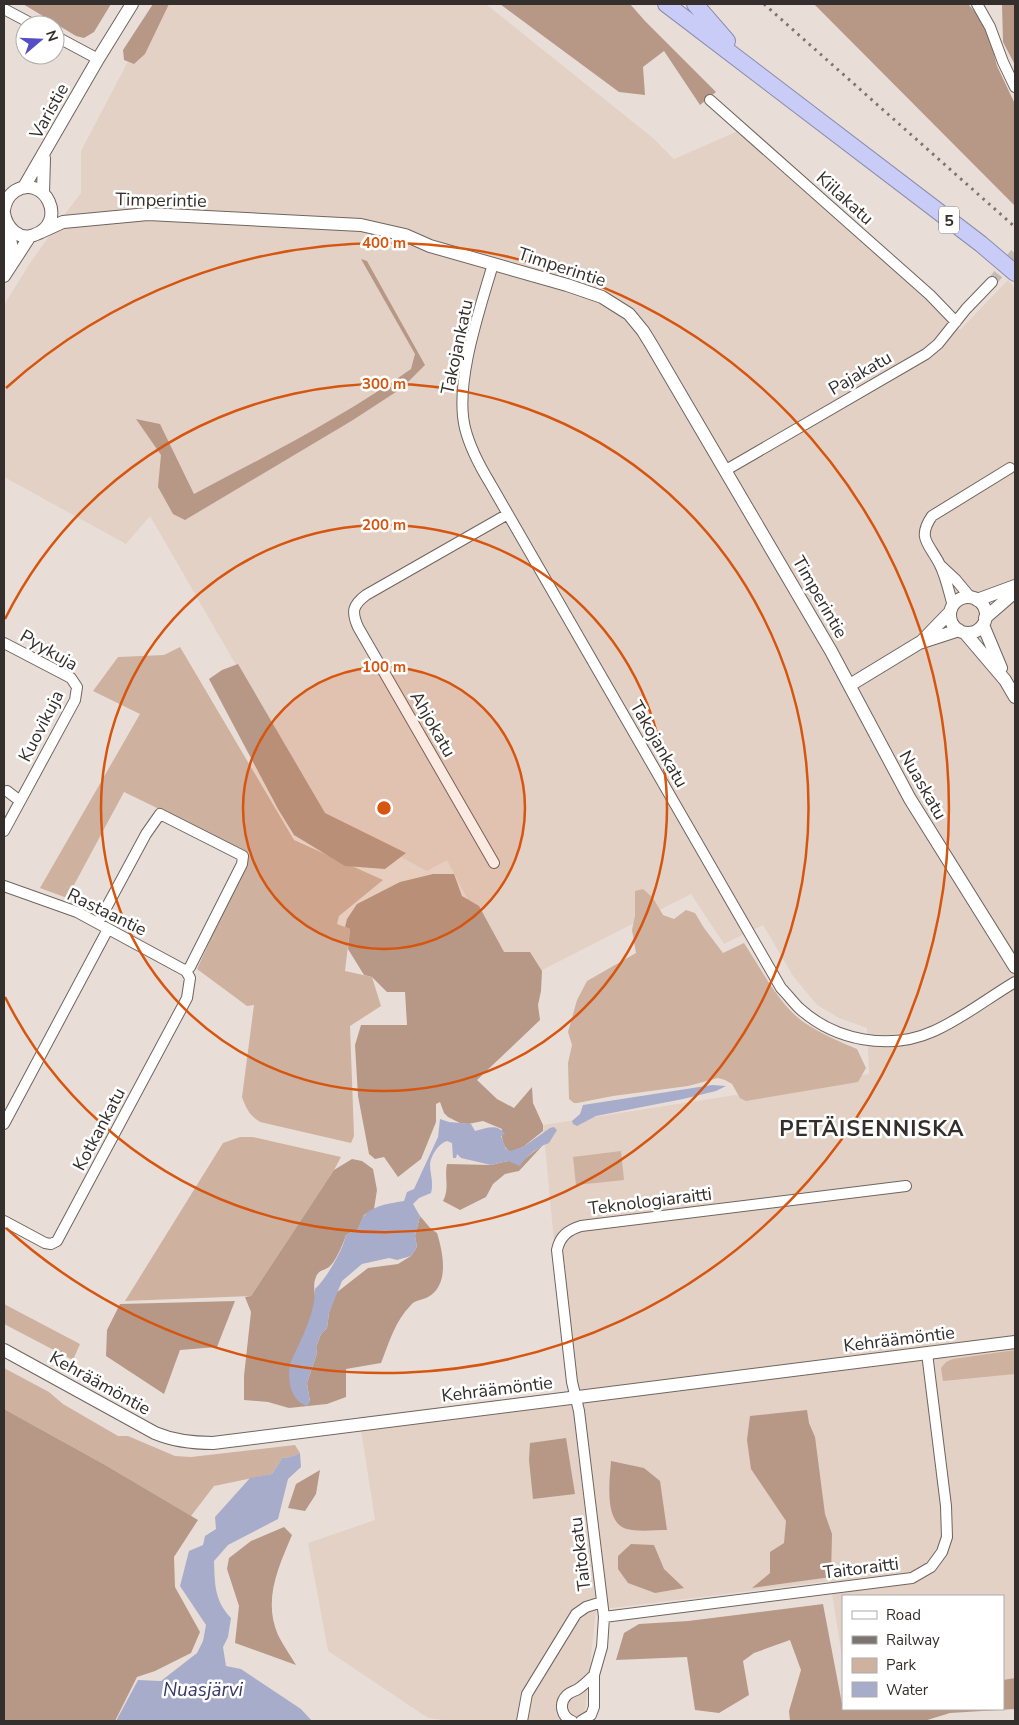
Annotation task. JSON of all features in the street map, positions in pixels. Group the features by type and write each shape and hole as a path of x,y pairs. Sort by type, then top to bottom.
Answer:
{"highway":[{"name":"5","path":"666,4 981,244 1015,273"},
{"path":"695,4 748,65"}],"street":[{"path":"977,4 990,27 1003,62 1015,86"},
{"name":"Varistie","path":"24,188 131,5"},
{"path":"4,9 15,15"},
{"path":"65,42 98,60"},
{"name":"Kiilakatu","path":"710,100 930,295 956,322"},
{"path":"43,193 44,155"},
{"path":"4,276 35,234 50,221 52,214 48,199 43,193 32,188 24,188 6,199 5,218 11,244 11,264"},
{"name":"Timperintie","path":"51,206 65,214 85,219"},
{"name":"Timperintie","path":"35,234 63,222 148,214 361,225 405,235 430,246 567,285 602,297 629,314 643,331 850,685"},
{"path":"5,218 13,231 20,235 35,234"},
{"name":"Takojankatu","path":"493,264 470,348 463,386 462,408 469,444 782,988 800,1008 824,1025 840,1033 867,1040 900,1041 932,1032 947,1025 1015,982"},
{"name":"Pajakatu","path":"726,470 926,354 938,344 966,309 992,282"},
{"path":"1005,680 952,623 952,609 940,565 925,538 925,526 932,516 1010,468"},
{"name":"Ahjokatu","path":"494,863 358,627 354,606 366,594 508,514"},
{"path":"940,565 984,608 984,621 1005,680 1015,697"},
{"path":"919,644 961,599 974,599 1015,586"},
{"path":"850,685 919,644 962,632 975,632 1015,592"},
{"name":"Pyykuja","path":"4,643 70,678 77,687"},
{"name":"Nuaskatu","path":"850,685 910,799 1015,967"},
{"name":"Kuovikuja","path":"4,832 75,700 77,687"},
{"path":"6,791 20,801"},
{"path":"98,923 146,834 160,814 243,856 242,864 188,974"},
{"name":"Rastaantie","path":"4,886 77,912 188,974"},
{"path":"4,1124 108,929"},
{"name":"Kotkankatu","path":"4,1221 45,1242 52,1244 57,1241 187,998 188,974"},
{"name":"Teknologiaraitti","path":"575,1397 557,1250 558,1243 563,1235 570,1230 581,1226 906,1186"},
{"name":"Kehräämöntie","path":"4,1350 155,1433 170,1439 212,1443 1015,1342"},
{"name":"Taitoraitti","path":"604,1617 912,1578 931,1567 942,1552 947,1537 946,1506 927,1353"},
{"name":"Taitokatu","path":"575,1397 579,1411 604,1617 602,1647 594,1675 594,1707 591,1716 581,1721"},
{"path":"522,1721 527,1694 576,1614 586,1606 602,1602"},
{"path":"572,1721 566,1719 562,1711 563,1702 567,1695 579,1688 594,1675"}],"shaded area":[{"path":"23,4 111,4 94,32 84,38 65,29 65,15 41,15"},
{"path":"153,4 169,4 145,54 134,64 124,60 123,50"},
{"path":"158,4 486,4 653,138 674,159 738,131 960,330 1008,280 1015,288 1015,1681 1004,1683 1004,1595 842,1595 842,1657 830,1581 596,1610 584,1721 452,1721 428,1718 328,1651 308,1543 375,1520 359,1417 568,1391 543,1125 869,1074 867,1028 839,1018 817,1005 793,976 763,925 724,944 691,894 513,985 447,860 427,871 322,814 150,516 126,544 4,477 4,305 30,263 81,193 81,151"},
{"path":"500,4 630,4 716,92 700,105 664,51 643,67 645,95 619,92"},
{"path":"814,4 968,4 977,14 990,39 997,66 1015,104 1015,206"},
{"path":"1002,4 1015,4 1015,65 1003,42"},
{"path":"361,259 367,261 425,365 402,388 353,420 185,520 173,514 158,487 161,455 136,419 160,424 194,494 332,419 411,369 415,354"},
{"path":"238,664 325,813 406,853 385,869 345,866 294,835 278,809 209,679 222,670"},
{"path":"433,874 454,874 462,896 479,906 504,952 530,952 542,971 538,1005 540,1020 477,1080 497,1099 514,1108 532,1087 533,1103 543,1125 543,1131 523,1147 510,1152 503,1142 502,1129 483,1121 468,1124 460,1123 444,1113 440,1102 436,1104 436,1122 421,1159 398,1177 384,1157 375,1159 369,1154 358,1096 355,1045 361,1025 407,1025 405,992 387,992 372,977 364,975 348,949 350,929 345,927 347,919 357,904 400,882"},
{"path":"544,1144 519,1171 505,1174 493,1184 486,1197 460,1210 443,1201 447,1187 447,1164 491,1165 523,1160"},
{"path":"352,1159 362,1161 373,1169 377,1190 374,1209 364,1215 358,1229 346,1235 335,1260 328,1268 317,1274 315,1280 315,1304 313,1311 290,1365 310,1402 307,1383 317,1353 316,1347 321,1334 327,1328 329,1313 336,1293 368,1268 398,1264 411,1256 417,1247 415,1236 420,1216 437,1233 443,1258 440,1285 435,1292 413,1303 405,1311 393,1332 381,1363 346,1369 346,1397 327,1404 289,1408 268,1402 244,1400 244,1376 251,1312 245,1297 251,1296 334,1170"},
{"path":"235,1301 217,1347 180,1350 164,1394 106,1356 107,1330 120,1304"},
{"path":"4,1409 107,1466 198,1520 174,1557 175,1587 200,1632 191,1653 155,1671 137,1677 115,1721 4,1721"},
{"path":"807,1410 809,1423 815,1437 825,1514 832,1534 831,1577 752,1588 770,1573 770,1552 784,1543 786,1521 751,1469 747,1440 750,1416"},
{"path":"566,1438 575,1494 533,1499 529,1460 530,1443"},
{"path":"611,1461 644,1468 660,1481 667,1530 636,1530 627,1529 619,1525 611,1509 609,1488"},
{"path":"320,1470 316,1494 305,1511 288,1508 296,1484"},
{"path":"284,1527 292,1535 277,1572 272,1597 272,1609 278,1635 296,1665 235,1643 239,1606 227,1569 229,1558 251,1541"},
{"path":"631,1544 654,1545 664,1569 684,1588 655,1593 628,1583 618,1569 618,1556"},
{"path":"823,1604 842,1710 999,1710 950,1713 924,1721 790,1721 789,1711 801,1670 790,1640 754,1653 743,1661 749,1695 719,1713 695,1710 687,1657 616,1660 624,1633 639,1624 688,1621"},
{"path":"1015,1678 1015,1709 1004,1710 1004,1680"}],"green space":[{"path":"180,647 294,840 383,880 339,916 337,924 350,929 345,971 372,977 381,1006 350,1026 354,1136 351,1143 260,1122 251,1114 242,1097 254,1005 247,1006 197,969 250,853 124,792 67,898 40,888 140,714 93,691 118,657 164,655"},
{"path":"643,889 653,898 663,915 674,919 686,910 695,913 723,953 744,943 777,995 793,1013 815,1029 857,1049 866,1068 858,1082 746,1101 740,1098 732,1084 718,1078 688,1086 577,1103 569,1099 568,1063 572,1045 568,1032 577,1000 587,981 636,953 632,930 635,916 635,891"},
{"path":"240,1137 253,1137 341,1157 251,1296 125,1301 223,1143"},
{"path":"621,1151 624,1180 576,1185 573,1157"},
{"path":"4,1304 80,1344 73,1360 4,1324"},
{"path":"1015,1350 1015,1374 943,1381 941,1368 946,1362 953,1359"},
{"path":"4,1368 49,1392 63,1404 118,1436 128,1436 175,1456 191,1457 295,1445 300,1453 282,1458 272,1474 214,1486 191,1516 107,1466 4,1409"}],"water":[{"path":"712,1085 726,1086 716,1091 683,1099 596,1116 577,1126 572,1121 580,1114 583,1105"},
{"path":"440,1119 449,1122 471,1124 475,1131 492,1127 499,1128 505,1134 501,1136 506,1149 510,1151 523,1147 550,1128 554,1127 557,1130 549,1143 533,1152 520,1166 508,1161 491,1165 461,1158 457,1154 456,1158 453,1158 452,1143 447,1141 438,1147 430,1164 431,1193 419,1198 413,1204 420,1216 415,1236 417,1247 411,1256 397,1260 389,1258 362,1264 342,1281 329,1313 327,1328 321,1334 316,1347 317,1353 307,1383 310,1402 307,1406 297,1400 294,1395 291,1389 289,1371 310,1318 315,1289 334,1264 346,1235 358,1229 364,1216 378,1207 404,1201 407,1192 414,1189 438,1137"},
{"name":"Nuasjärvi","path":"300,1453 301,1467 288,1479 278,1519 228,1545 214,1561 214,1569 218,1598 231,1618 228,1637 223,1647 226,1666 241,1669 301,1709 312,1721 116,1721 138,1680 161,1681 197,1653 203,1641 206,1625 180,1586 189,1551 203,1545 205,1536 216,1529 215,1517 250,1478 272,1474 282,1458"}],"tunnel":[{"path":"992,282 1015,253"}],"railway":[{"path":"764,4 1015,227"}],"district":[{"name":"PETÄISENNISKA","path":"872,1128"}]}
